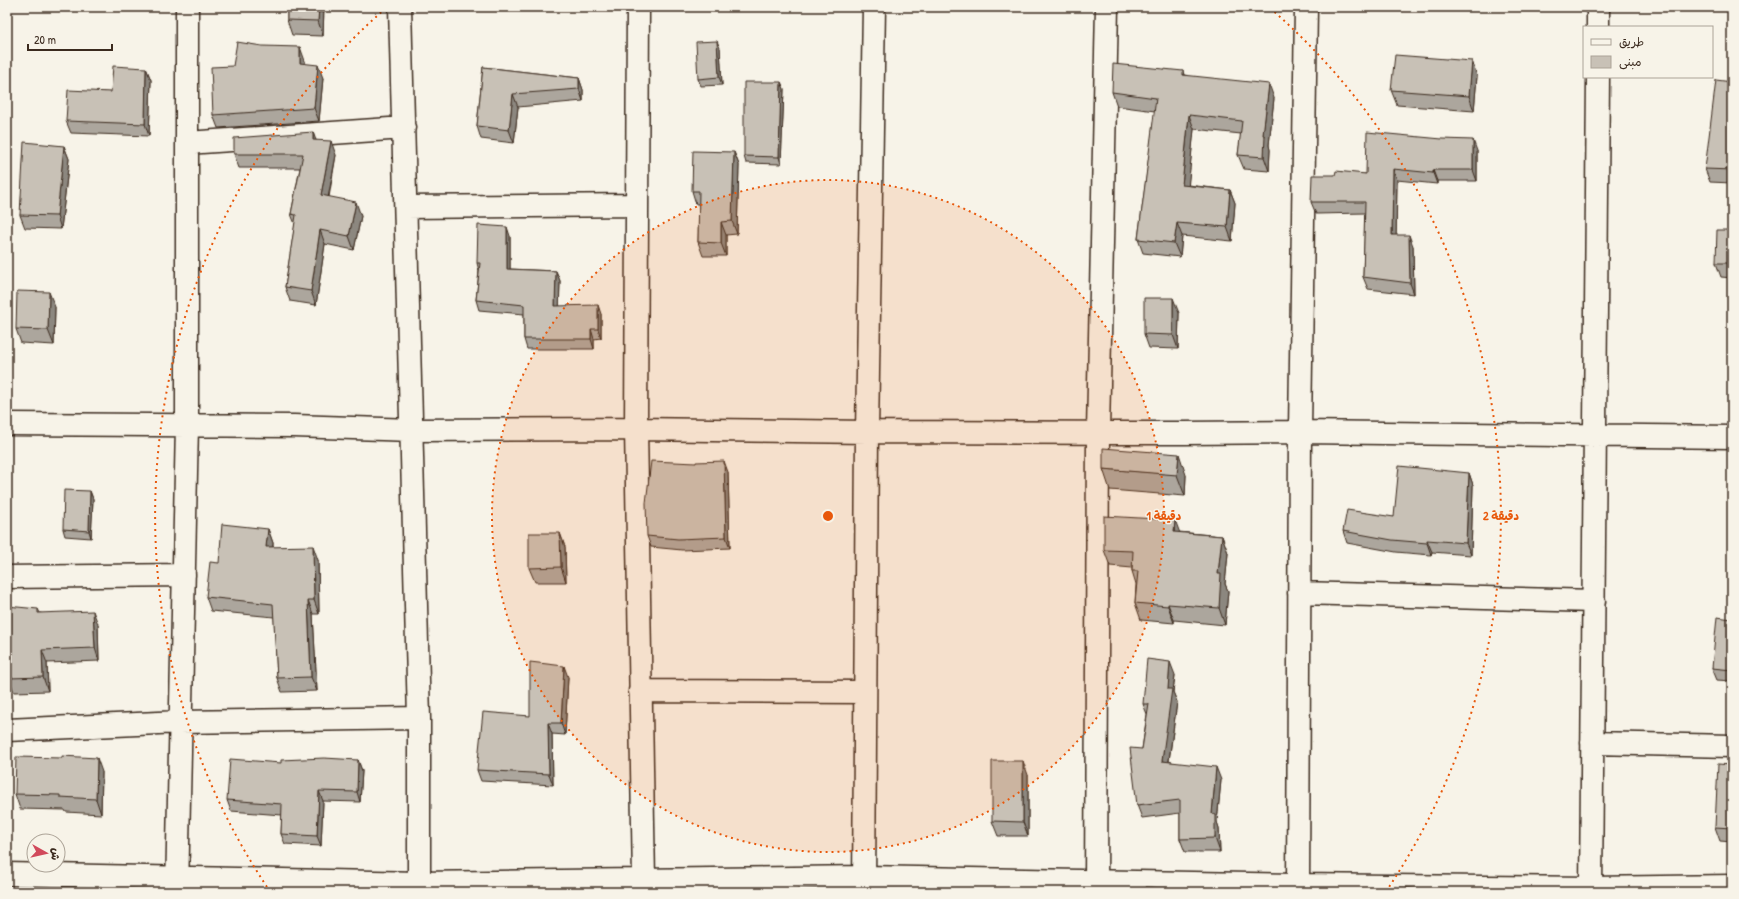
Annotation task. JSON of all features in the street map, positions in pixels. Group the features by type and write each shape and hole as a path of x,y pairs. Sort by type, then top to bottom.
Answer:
{"street":[{"path":"177,885 187,425 187,7"},
{"path":"400,7 419,718 419,888"},
{"path":"638,7 636,429 644,880"},
{"path":"864,884 867,432 874,7"},
{"path":"1096,886 1098,432 1107,7"},
{"path":"1298,889 1300,432 1306,7"},
{"path":"1598,7 1598,26"},
{"path":"1591,890 1598,78"},
{"path":"187,143 404,128"},
{"path":"406,207 636,204"},
{"path":"7,424 294,426 412,430 636,429 867,432 1300,432 1732,438"},
{"path":"7,578 184,575"},
{"path":"1299,593 1594,601"},
{"path":"640,691 865,692"},
{"path":"7,730 180,722 419,718"},
{"path":"1592,743 1732,746"},
{"path":"7,874 177,885 419,888 644,880 1298,889 1591,890 1732,886"}],"building":[{"path":"287,7 319,7 318,21 287,20"},
{"path":"717,41 719,77 698,79 696,42"},
{"path":"237,42 262,46 300,47 300,63 318,65 314,108 213,115 211,67 233,66"},
{"path":"1395,55 1472,61 1469,96 1391,90"},
{"path":"1113,64 1183,71 1183,75 1269,84 1263,135 1265,136 1264,157 1238,155 1242,121 1189,115 1182,185 1230,190 1227,227 1177,223 1174,243 1138,239 1156,98 1112,92"},
{"path":"113,66 146,68 145,124 66,121 68,90 111,92"},
{"path":"483,67 579,78 579,89 513,94 509,130 477,126"},
{"path":"1716,80 1732,82 1732,170 1705,169"},
{"path":"744,82 781,82 779,157 744,156"},
{"path":"313,132 313,140 331,141 321,195 356,202 349,236 320,230 311,291 285,287 296,215 291,214 303,154 234,154 234,138"},
{"path":"1367,132 1442,139 1473,140 1473,170 1433,170 1433,173 1393,169 1392,235 1409,235 1410,283 1363,277 1365,202 1311,202 1312,175 1335,175 1336,171 1366,174"},
{"path":"24,142 64,146 57,216 20,215"},
{"path":"693,151 734,152 732,221 721,222 721,243 698,242 699,191 692,191"},
{"path":"478,225 507,227 507,269 556,271 555,306 598,305 598,329 591,329 591,339 524,339 524,305 476,300 480,263 477,263"},
{"path":"1717,230 1732,230 1732,263 1716,263"},
{"path":"17,291 49,292 48,330 16,329"},
{"path":"1144,298 1173,298 1173,335 1144,334"},
{"path":"1103,448 1179,454 1177,475 1103,469"},
{"path":"651,461 696,463 724,461 726,537 678,539 647,536 646,503"},
{"path":"1399,466 1469,473 1466,543 1427,540 1427,543 1392,540 1343,531 1347,510 1394,517"},
{"path":"64,490 90,491 89,531 63,529"},
{"path":"1104,516 1175,520 1174,532 1222,536 1218,574 1221,574 1219,608 1135,603 1138,571 1132,571 1133,551 1104,550"},
{"path":"222,524 268,529 266,547 313,546 314,600 308,600 311,677 277,678 273,604 206,597 210,562 219,563"},
{"path":"529,533 560,533 561,567 529,568"},
{"path":"7,606 38,609 38,613 93,611 95,648 42,650 43,677 9,678"},
{"path":"1717,617 1732,619 1732,670 1712,668"},
{"path":"1147,659 1170,662 1168,689 1172,689 1162,761 1216,767 1212,814 1215,815 1215,838 1180,839 1180,800 1137,805 1130,748 1142,749 1149,704 1143,704"},
{"path":"530,662 564,666 561,723 548,723 549,774 477,770 483,712 530,716"},
{"path":"62,756 97,758 96,799 60,797 60,795 15,794 16,757 62,758"},
{"path":"324,758 358,760 357,792 319,791 317,836 281,834 282,804 227,800 230,759 281,763 281,760"},
{"path":"992,761 1023,761 1023,822 992,821"},
{"path":"1718,764 1732,765 1732,828 1715,827"},
{"path":"1146,887 1168,888 1168,892 1147,892"},
{"path":"1392,887 1428,889 1428,892 1392,892"}]}
